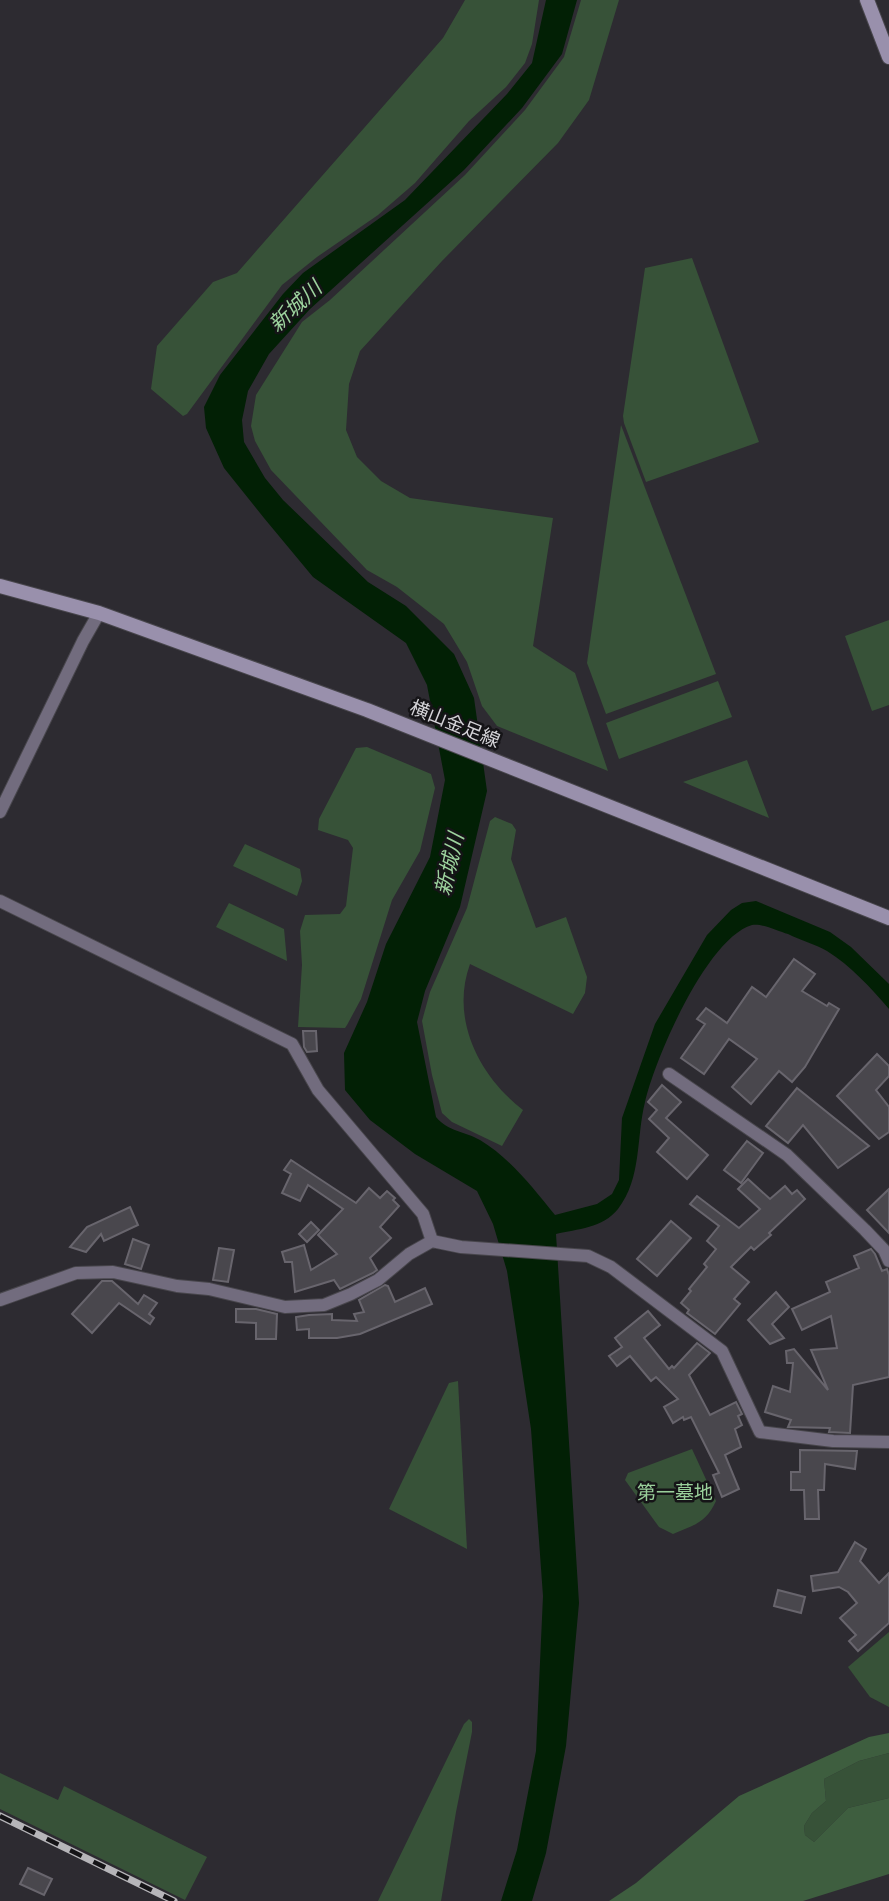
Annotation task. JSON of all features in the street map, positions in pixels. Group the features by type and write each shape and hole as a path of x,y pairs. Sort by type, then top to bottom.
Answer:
{"street":[{"path":"867,0 889,57"},
{"name":"横山金足線","path":"0,586 99,613 367,710 889,918"},
{"path":"0,813 99,613"},
{"path":"0,901 292,1044 318,1090 423,1214 432,1241"},
{"path":"670,1074 787,1155 884,1250 889,1261"},
{"path":"0,1300 76,1273 113,1272 177,1286 209,1289 285,1307 324,1305 378,1280 409,1254 432,1241 461,1247 588,1256 611,1267 722,1350 761,1432 833,1441 889,1442"}],"green space":[{"path":"465,0 539,0 532,44 525,63 506,87 469,121 415,183 378,215 282,285 183,416 151,389 157,346 213,282 237,273 443,38"},
{"path":"581,0 619,0 589,100 558,143 442,261 360,351 349,384 346,430 357,457 381,481 410,498 553,518 533,646 575,673 608,771 497,726 482,706 467,662 444,624 397,587 367,570 271,470 255,441 251,426 256,395 302,322 330,300 465,175 525,110 564,57"},
{"path":"692,258 759,442 646,482 623,416 645,268"},
{"path":"621,425 716,674 606,714 587,663"},
{"path":"889,620 889,705 872,711 845,636"},
{"path":"718,681 732,717 619,759 606,723"},
{"path":"367,747 431,774 435,788 420,851 392,900 361,999 345,1028 298,1027 302,965 300,931 305,915 340,914 346,906 353,848 348,840 318,830 319,819 356,748"},
{"path":"747,760 769,818 683,782"},
{"path":"495,817 512,824 516,830 511,859 536,928 566,917 587,977 585,993 573,1014 470,964 464,1005 472,1045 493,1081 523,1110 502,1146 452,1122 442,1113 422,1021 430,992 467,908 490,821"},
{"path":"245,844 300,869 302,881 297,896 233,866"},
{"path":"229,903 284,929 287,961 216,927"},
{"path":"458,1381 467,1549 389,1509 449,1383"},
{"name":"第一墓地","path":"692,1449 716,1501 704,1519 673,1534 659,1527 625,1480 628,1473"},
{"path":"889,1632 889,1707 870,1697 848,1667"},
{"path":"469,1719 472,1722 472,1732 441,1901 378,1901 464,1724"},
{"path":"889,1753 889,1798 848,1808 814,1842 805,1835 804,1826 812,1813 826,1801 824,1779 859,1761"},
{"path":"0,1773 58,1800 64,1786 207,1857 185,1900 0,1809"}],"shaded area":[{"path":"889,1733 889,1753 859,1761 824,1779 826,1801 812,1813 804,1826 805,1835 814,1842 848,1808 889,1798 889,1874 803,1901 609,1901 636,1883 739,1796 869,1737"}],"water":[{"name":"新城川","path":"546,0 577,0 562,54 522,108 464,170 310,309 269,354 248,391 242,420 244,442 265,478 283,500 368,582 406,606 454,654 474,698 487,791 460,907 425,991 417,1022 436,1117 451,1128 491,1147 520,1174 555,1215 597,1204 612,1194 619,1180 622,1118 655,1024 707,935 731,910 742,903 756,901 830,932 851,947 889,984 889,1009 852,970 822,949 760,925 752,925 735,935 701,975 671,1030 645,1102 635,1171 626,1197 618,1209 605,1220 589,1227 556,1234 579,1603 566,1746 546,1853 532,1901 501,1901 517,1850 536,1751 543,1596 531,1429 507,1271 493,1224 477,1191 415,1154 370,1120 345,1090 344,1053 367,1002 386,944 430,857 445,780 427,685 406,643 313,577 264,518 224,468 206,428 204,407 220,375 283,294 303,273 405,200 507,94 532,63"}],"building":[{"path":"794,959 815,974 802,991 827,1006 829,1003 839,1009 805,1067 792,1082 779,1071 751,1104 732,1087 757,1059 729,1039 704,1074 681,1058 705,1024 697,1019 706,1008 727,1023 752,987 766,997"},
{"path":"303,1031 316,1031 317,1051 307,1052"},
{"path":"877,1054 889,1066 889,1076 876,1090 889,1107 889,1132 879,1139 837,1096"},
{"path":"662,1085 681,1102 666,1118 708,1155 687,1179 657,1152 669,1138 649,1119 657,1110 648,1102"},
{"path":"797,1088 869,1146 838,1168 803,1125 788,1143 766,1126"},
{"path":"747,1141 763,1153 741,1183 724,1170"},
{"path":"291,1160 356,1203 369,1188 380,1198 387,1191 395,1198 393,1200 399,1206 380,1227 391,1238 370,1258 377,1270 340,1289 334,1280 295,1292 292,1262 285,1262 282,1252 304,1245 311,1270 337,1254 318,1235 343,1209 308,1185 300,1201 282,1193 291,1174 284,1170"},
{"path":"748,1179 770,1199 785,1186 792,1194 797,1190 805,1199 769,1233 771,1235 754,1250 751,1247 731,1267 749,1282 734,1299 740,1304 715,1334 687,1313 689,1310 681,1303 707,1267 704,1264 716,1249 707,1241 719,1226 690,1204 697,1196 739,1228 760,1209 738,1189"},
{"path":"889,1189 889,1233 867,1210"},
{"path":"130,1207 138,1225 104,1241 101,1234 86,1252 70,1247 87,1227"},
{"path":"671,1221 691,1238 657,1276 637,1259"},
{"path":"311,1222 319,1230 307,1242 299,1234"},
{"path":"133,1239 149,1245 141,1269 125,1264"},
{"path":"219,1248 234,1250 228,1282 213,1280"},
{"path":"871,1249 882,1271 887,1269 889,1275 889,1377 853,1385 850,1433 829,1432 830,1428 788,1427 791,1420 765,1412 773,1386 790,1392 793,1363 787,1363 786,1351 794,1349 828,1390 811,1350 837,1348 831,1316 802,1330 792,1309 830,1292 826,1282 859,1268 854,1256"},
{"path":"102,1281 112,1281 138,1304 144,1295 157,1303 149,1314 154,1318 150,1324 119,1303 92,1333 72,1314"},
{"path":"385,1285 395,1302 425,1288 432,1304 360,1334 337,1338 309,1338 309,1329 297,1330 296,1317 309,1315 332,1314 332,1320 357,1321 354,1314 364,1312 359,1300"},
{"path":"776,1292 789,1307 772,1324 784,1338 770,1344 748,1320"},
{"path":"236,1309 256,1309 277,1314 276,1339 256,1339 256,1323 236,1322"},
{"path":"648,1311 660,1325 644,1338 669,1369 672,1366 674,1368 697,1343 710,1353 689,1375 710,1415 736,1402 742,1414 738,1416 742,1425 735,1429 741,1447 725,1455 739,1489 722,1497 713,1475 719,1473 691,1417 684,1420 683,1417 673,1423 664,1407 678,1399 656,1377 651,1381 630,1356 617,1366 609,1356 622,1347 615,1338"},
{"path":"800,1450 857,1451 855,1469 825,1464 824,1490 818,1490 819,1519 805,1519 804,1490 791,1490 791,1472 800,1472"},
{"path":"855,1542 866,1549 860,1561 879,1583 889,1573 889,1623 858,1651 849,1641 856,1635 840,1618 857,1603 848,1592 839,1587 813,1591 811,1576 838,1572"},
{"path":"778,1590 805,1597 801,1613 774,1606"},
{"path":"28,1868 52,1879 44,1895 20,1884"}],"railway":[{"path":"0,1816 174,1901"}]}
